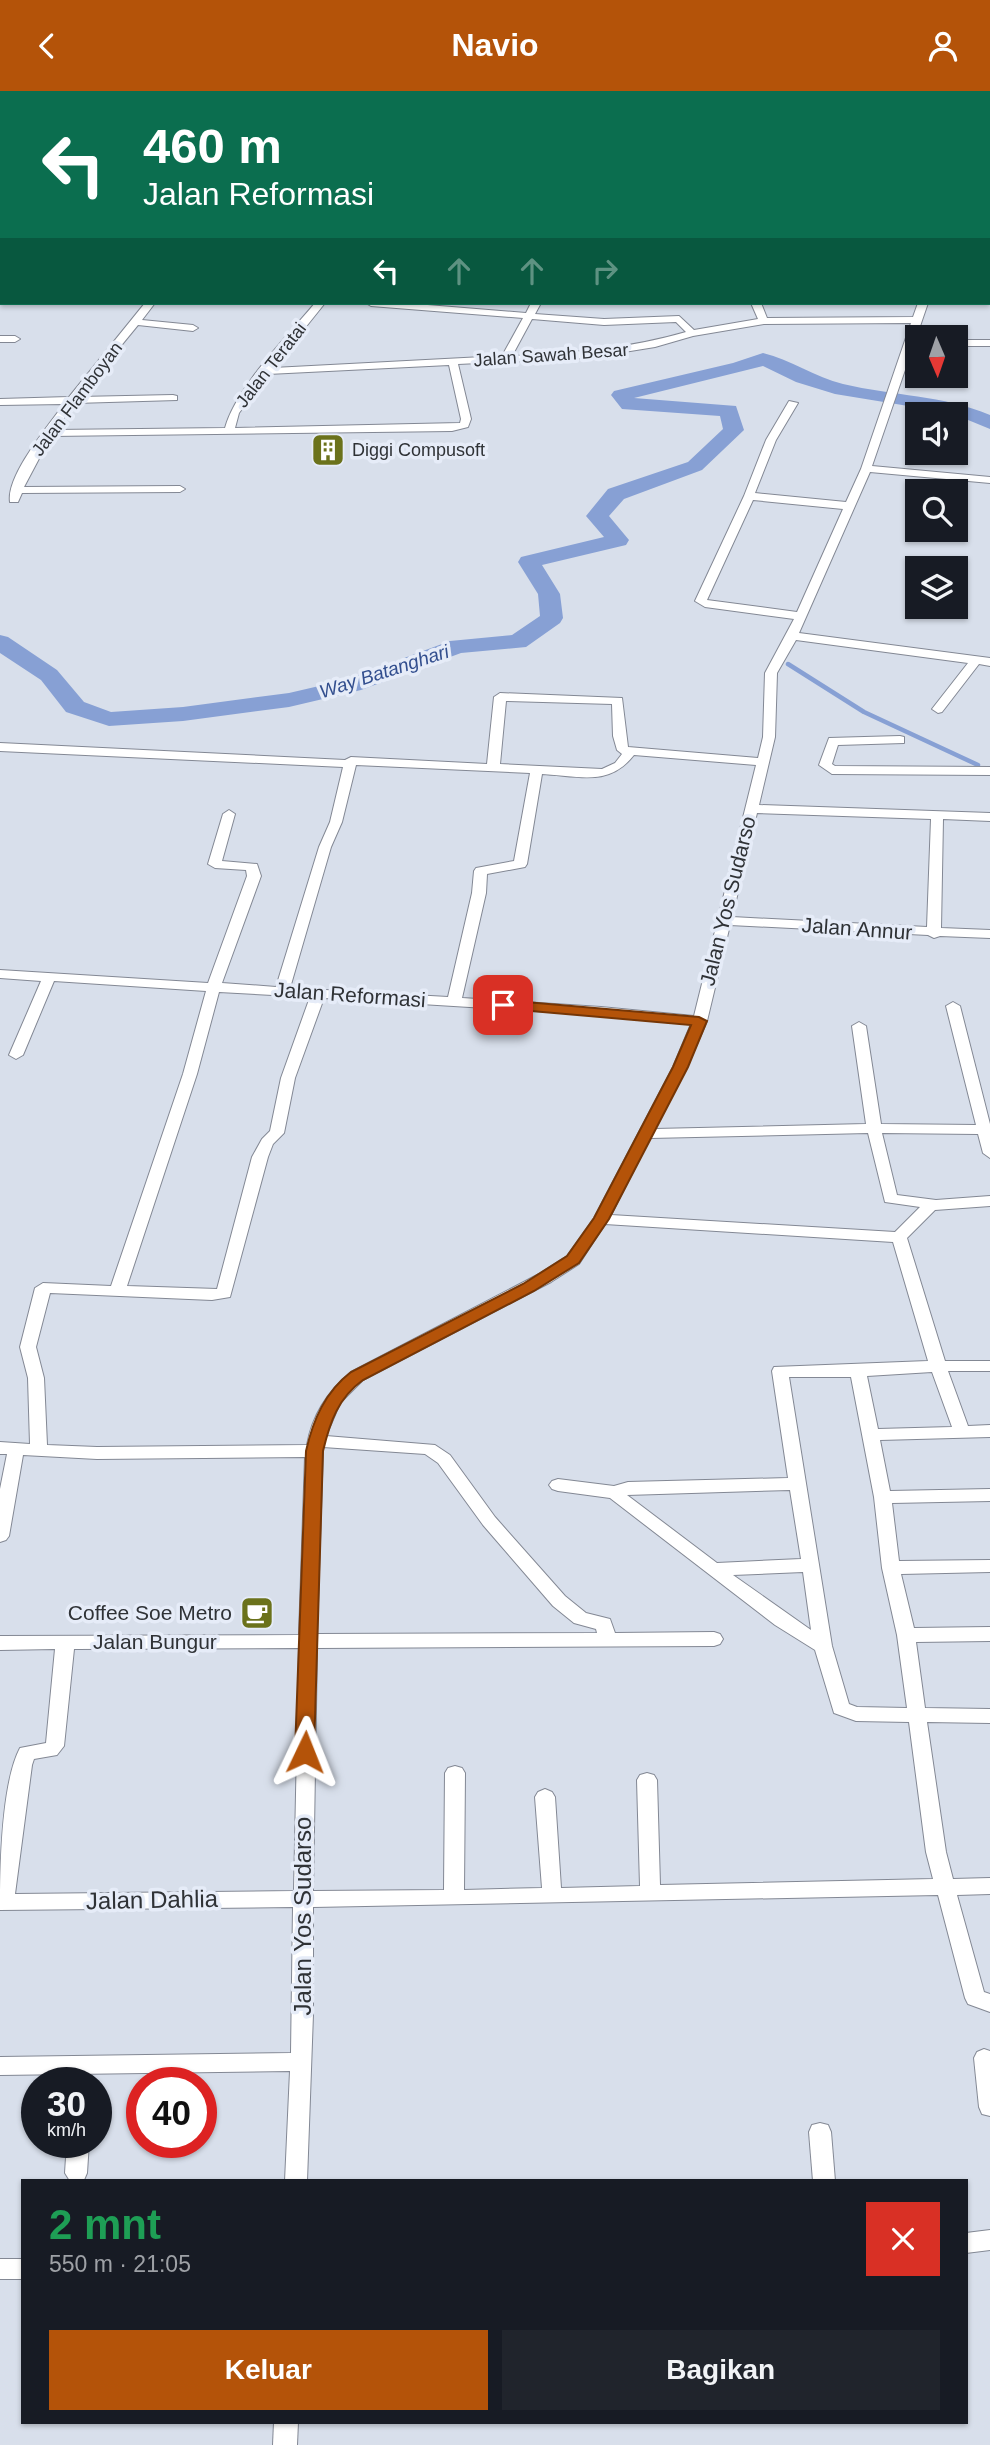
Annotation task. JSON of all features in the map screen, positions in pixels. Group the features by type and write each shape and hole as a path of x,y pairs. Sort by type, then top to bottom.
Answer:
{"street":[{"path":"0,149 0,166"},
{"name":"Jalan Flamboyan","path":"149,305 50,433 18,479 15,495 180,489"},
{"name":"Jalan Teratai","path":"229,431 234,413 244,397 268,371 318,305"},
{"path":"395,305 604,322 678,315 692,333"},
{"path":"505,359 535,305"},
{"path":"757,305 764,321"},
{"name":"Jalan Yos Sudarso","path":"914,325 922,305"},
{"name":"Jalan Sawah Besar","path":"268,371 612,352 692,333 764,321 915,320"},
{"path":"136,322 193,328"},
{"path":"0,339 15,339"},
{"path":"968,343 990,343"},
{"name":"Jalan Yos Sudarso","path":"296,2179 304,1899 303,1780 315,1446 322,1419 343,1386 371,1368 545,1278 573,1260 601,1219 680,1067 699,1021 769,737 771,673 792,636 866,469 905,360"},
{"path":"50,433 464,425 453,362"},
{"path":"0,402 173,398"},
{"path":"793,403 771,440 749,496 701,601 705,604 801,616"},
{"path":"866,469 990,480"},
{"path":"749,496 850,506"},
{"path":"792,636 990,662"},
{"path":"938,709 976,660"},
{"path":"493,768 500,697 614,700 618,701 621,747 631,751 763,762"},
{"path":"900,740 832,741 825,765 832,770 990,771"},
{"path":"0,747 349,764 358,759 604,773 619,766 631,751"},
{"path":"282,991 325,847 336,823 349,764"},
{"path":"454,1002 479,893 481,871 520,864 537,769"},
{"path":"751,809 990,817"},
{"path":"117,1290 255,870 215,865 229,814"},
{"path":"934,934 937,817"},
{"name":"Jalan Annur","path":"724,921 934,934 990,934"},
{"name":"Jalan Reformasi","path":"0,974 601,1010 699,1021"},
{"path":"16,1055 50,977"},
{"path":"39,1450 36,1378 28,1347 43,1288 212,1295 224,1293 260,1157 267,1142 277,1133 288,1078 318,994"},
{"path":"953,1006 987,1130 990,1153"},
{"path":"859,1025 874,1128 890,1199 934,1204 990,1201"},
{"path":"645,1134 874,1128 987,1130"},
{"path":"898,1237 923,1210 934,1204"},
{"path":"601,1219 898,1237"},
{"path":"898,1237 938,1366 962,1432"},
{"path":"990,1366 858,1371 780,1370 823,1646 841,1708 856,1714 990,1716"},
{"path":"858,1371 883,1497 891,1568 906,1635 928,1809 942,1877 948,1888 975,1998 990,2003"},
{"path":"871,1435 990,1431"},
{"path":"0,1536 8,1448 97,1453 315,1446 429,1449 444,1459 489,1521 559,1601 580,1618 606,1631"},
{"path":"558,1485 618,1493 628,1488 797,1484"},
{"path":"618,1493 618,1498 781,1620 823,1646"},
{"path":"883,1497 990,1495"},
{"path":"716,1569 811,1565"},
{"path":"891,1568 990,1566"},
{"name":"Jalan Bungur","path":"0,1643 309,1641 606,1631 714,1639"},
{"path":"906,1635 990,1634"},
{"path":"2,1902 22,1765 27,1753 50,1750 55,1746 65,1643"},
{"path":"454,1898 455,1773"},
{"path":"646,1780 650,1894"},
{"path":"545,1797 552,1896"},
{"name":"Jalan Dahlia","path":"2,1902 454,1898 990,1886"},
{"path":"984,2058 990,2107"},
{"path":"112,2072 301,2062"},
{"path":"0,2066 21,2068"},
{"path":"820,2132 824,2179"},
{"path":"76,2173 77,2158"},
{"path":"968,2243 990,2241"},
{"path":"0,2269 21,2269"},
{"path":"285,2445 286,2424"}],"building":[{"name":"Diggi Compusoft","path":"321,438 339,438 339,457 316,457 316,444 321,444"}],"waterway":[{"name":"Way Batanghari","path":"0,642 49,675 75,707 109,719 183,714 289,700 353,685 458,646 518,642 552,618 549,594 529,562 618,540 597,516 616,494 695,466 734,430 729,410 629,405 621,395 739,368 763,359 787,368 803,378 842,390 956,408 990,423"},
{"path":"788,664 864,712 978,765"}],"place":[{"name":"Diggi Compusoft","path":"328,450"},
{"name":"Coffee Soe Metro","path":"257,1613"}],"route":[{"path":"305,1752 314,1451 322,1419 343,1386 357,1376 545,1278 573,1260 586,1245 601,1219 680,1067 699,1021 601,1010 503,1005"}]}
